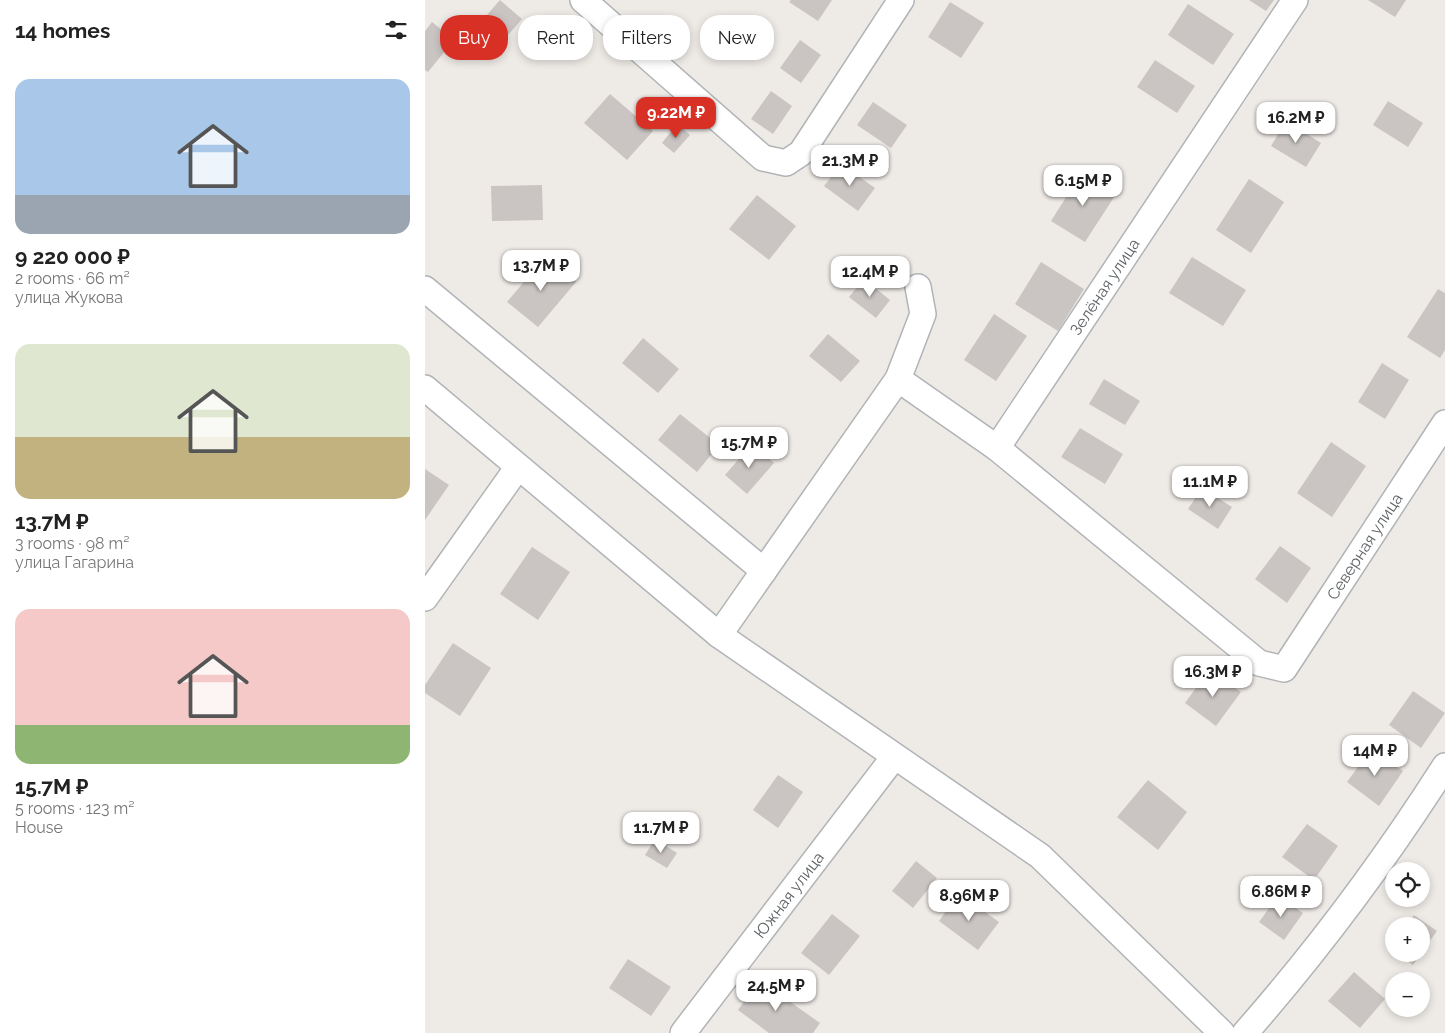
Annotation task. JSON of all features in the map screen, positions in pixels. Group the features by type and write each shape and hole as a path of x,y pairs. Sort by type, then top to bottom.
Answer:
{"street":[{"path":"583,0 763,158 786,162 801,153 901,0"},
{"name":"Зелёная улица","path":"997,448 1295,0"},
{"path":"719,635 899,379 923,314 918,287"},
{"path":"425,289 764,571"},
{"path":"899,379 997,448"},
{"path":"425,388 719,635 893,757 1040,856 1209,1029"},
{"name":"Северная улица","path":"997,448 1259,663 1284,668 1445,423"},
{"path":"425,598 518,467"},
{"name":"Южная улица","path":"683,1033 893,757"},
{"path":"1245,1033 1288,984 1357,893 1445,766"}],"building":[{"path":"500,0 518,16 518,24 508,35 508,15 487,15"},
{"path":"791,0 832,0 818,21 789,2"},
{"path":"1249,0 1274,0 1266,11"},
{"path":"1368,0 1406,0 1395,17"},
{"path":"950,2 984,23 961,58 928,37"},
{"path":"1188,4 1234,34 1213,65 1168,35"},
{"path":"432,22 440,29 440,57 428,72 425,70 425,31"},
{"path":"800,40 821,55 801,83 780,68"},
{"path":"1155,60 1195,86 1177,113 1137,87"},
{"path":"771,91 792,106 773,134 751,119"},
{"path":"610,94 653,131 627,160 584,123"},
{"path":"1388,101 1423,123 1408,147 1373,125"},
{"path":"873,102 907,125 891,148 857,125"},
{"path":"1286,121 1321,143 1306,167 1271,146"},
{"path":"677,124 690,135 674,153 662,143"},
{"path":"841,164 875,188 858,211 824,186"},
{"path":"1082,172 1116,194 1085,242 1051,221"},
{"path":"1249,179 1284,202 1251,253 1216,230"},
{"path":"542,185 543,220 492,221 491,186"},
{"path":"757,195 796,226 769,260 729,229"},
{"path":"545,257 576,282 538,327 507,302"},
{"path":"1192,257 1246,290 1223,326 1169,293"},
{"path":"1041,262 1084,289 1058,331 1015,304"},
{"path":"864,279 890,300 876,318 849,297"},
{"path":"1438,289 1445,293 1445,350 1440,358 1407,337"},
{"path":"994,314 1027,336 996,381 964,360"},
{"path":"828,334 860,361 841,382 809,356"},
{"path":"643,338 679,369 658,393 622,363"},
{"path":"1382,363 1409,380 1385,419 1358,402"},
{"path":"1104,379 1140,401 1125,425 1089,404"},
{"path":"680,414 719,445 697,472 658,440"},
{"path":"1080,428 1123,454 1105,484 1061,457"},
{"path":"1331,442 1366,466 1332,517 1297,493"},
{"path":"752,444 774,463 747,494 725,475"},
{"path":"425,469 449,485 425,520"},
{"path":"1202,488 1232,507 1218,529 1188,509"},
{"path":"1280,546 1311,568 1287,603 1255,579"},
{"path":"532,547 570,572 538,620 500,594"},
{"path":"453,643 491,668 460,716 425,693 425,685"},
{"path":"1209,670 1241,692 1216,726 1185,703"},
{"path":"1413,691 1445,713 1421,748 1389,725"},
{"path":"1371,749 1403,771 1379,806 1347,782"},
{"path":"778,775 803,792 778,828 753,810"},
{"path":"1148,780 1187,812 1158,850 1117,817"},
{"path":"1307,824 1338,846 1314,880 1282,857"},
{"path":"655,839 677,853 667,868 645,855"},
{"path":"916,861 937,878 913,908 892,891"},
{"path":"959,893 999,922 978,950 939,921"},
{"path":"1278,896 1303,913 1284,940 1259,922"},
{"path":"832,914 860,936 829,975 801,953"},
{"path":"1430,926 1437,931 1430,941"},
{"path":"628,959 671,987 651,1016 609,988"},
{"path":"1354,972 1385,999 1360,1028 1328,1001"},
{"path":"759,980 820,1023 813,1033 769,1033 738,1010"}]}
